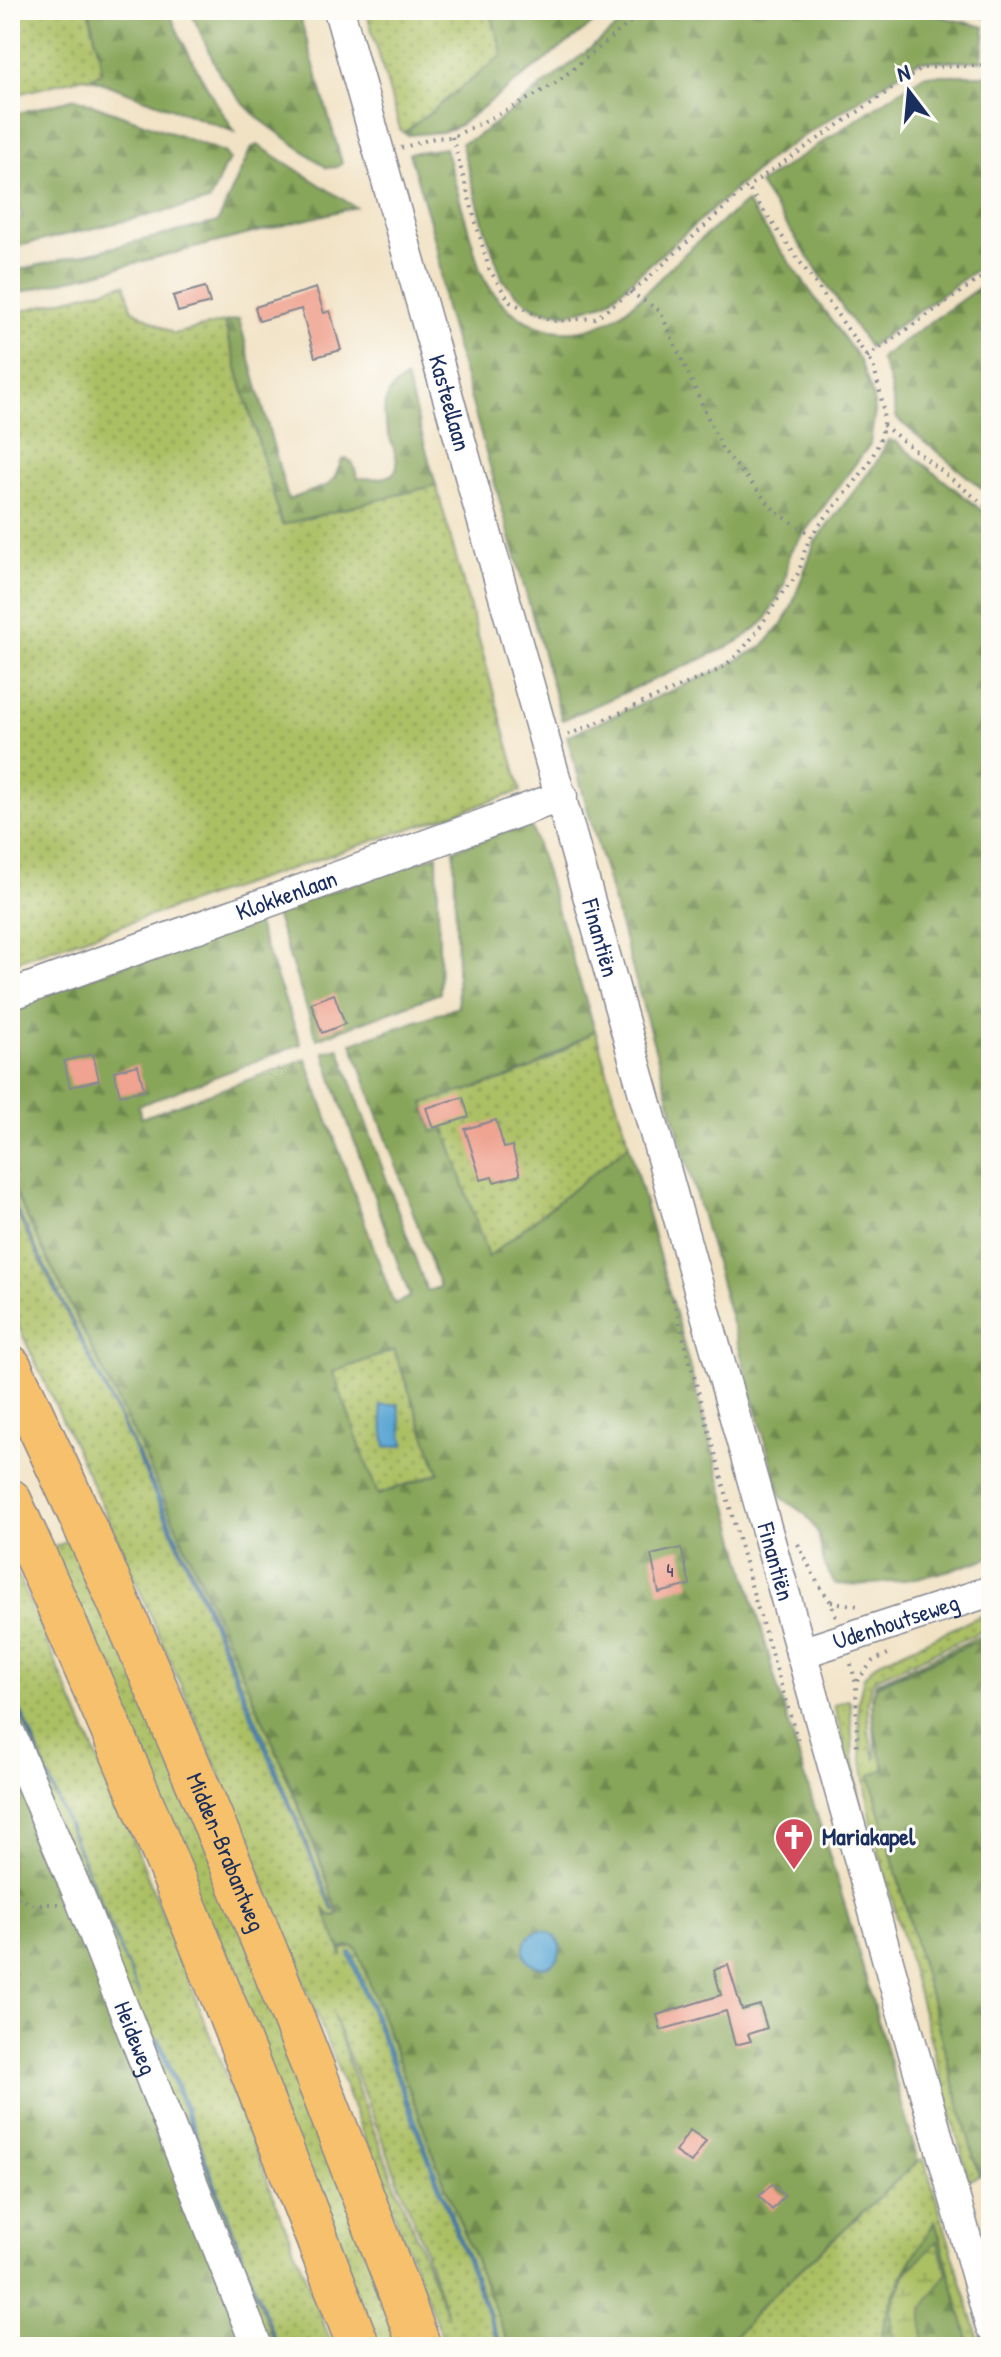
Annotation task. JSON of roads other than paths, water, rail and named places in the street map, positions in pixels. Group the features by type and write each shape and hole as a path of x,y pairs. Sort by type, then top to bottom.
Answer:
{"highway":[{"name":"Midden-Brabantweg","path":"10,1366 70,1490 203,1797 289,2006 420,2347"},
{"path":"10,1500 159,1841 359,2347"}],"street":[{"name":"Kasteellaan","path":"339,10 543,738 562,796"},
{"name":"Klokkenlaan","path":"10,995 562,796"},
{"name":"Finantiën","path":"562,796 991,2327"},
{"name":"Udenhoutseweg","path":"801,1653 991,1591"},
{"name":"Heideweg","path":"10,1733 80,1898 257,2347"}],"water":[{"path":"10,1196 160,1499 264,1738 334,1911 186,1563 134,1449"},
{"path":"398,1404 404,1445 386,1447 380,1406"},
{"path":"10,1684 139,1994 10,1689"},
{"path":"542,1931 555,1936 560,1949 555,1962 542,1967 529,1962 524,1949 529,1936"},
{"path":"352,1953 502,2347 478,2291"},
{"path":"160,2040 278,2347 157,2042"}],"place":[{"name":"Mariakapel","path":"794,1871"}]}
